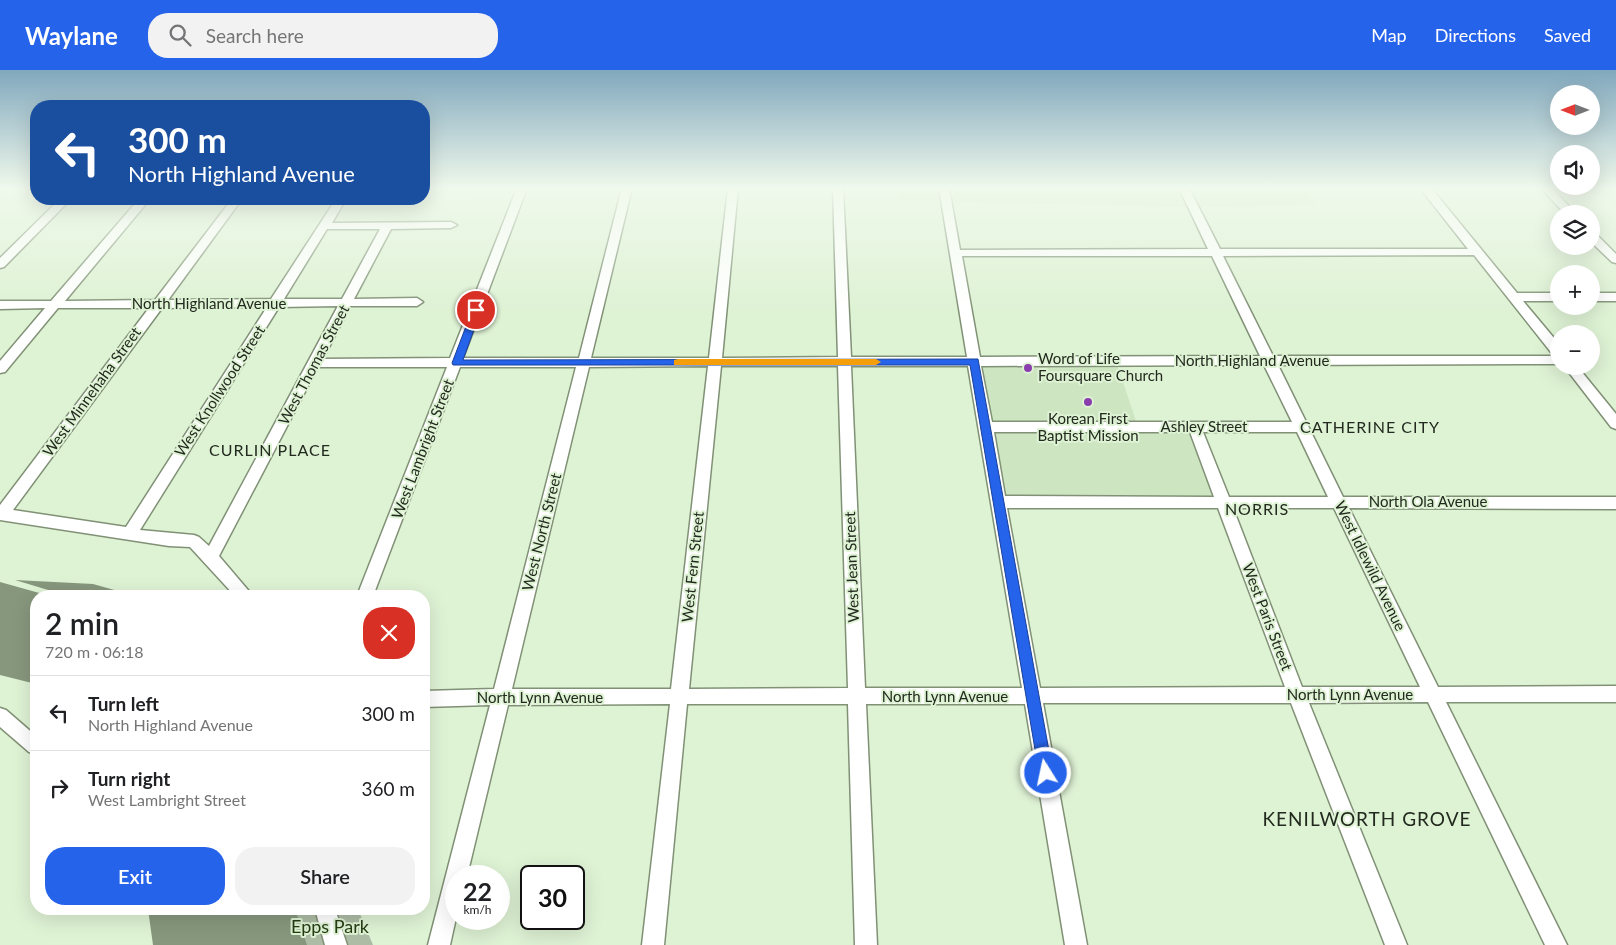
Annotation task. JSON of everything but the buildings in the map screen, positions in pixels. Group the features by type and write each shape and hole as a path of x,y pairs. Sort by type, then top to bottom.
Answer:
{"street":[{"path":"0,265 36,229"},
{"path":"0,368 119,229"},
{"name":"West Minnehaha Street","path":"1,513 214,229"},
{"name":"West Knollwood Street","path":"130,533 322,229"},
{"name":"West Thomas Street","path":"211,557 386,229"},
{"name":"West Lambright Street","path":"367,590 507,229"},
{"name":"West North Street","path":"459,865 617,229"},
{"name":"West Fern Street","path":"653,945 729,229"},
{"name":"West Jean Street","path":"839,229 866,945"},
{"path":"952,229 1076,945"},
{"name":"West Idlewild Avenue","path":"1204,229 1556,945"},
{"path":"1459,229 1550,342"},
{"path":"1600,244 1616,260"},
{"path":"956,253 1478,252"},
{"path":"1514,298 1550,297"},
{"path":"1600,297 1616,297"},
{"name":"North Highland Avenue","path":"0,305 418,302"},
{"name":"North Highland Avenue","path":"315,363 1550,360"},
{"path":"1577,375 1616,424"},
{"name":"Ashley Street","path":"986,427 1301,427"},
{"name":"West Paris Street","path":"1195,428 1297,696 1396,945"},
{"name":"North Ola Avenue","path":"999,502 1616,502"},
{"path":"1,513 169,540 194,541 211,557 240,590"},
{"name":"North Lynn Avenue","path":"430,699 502,697 1616,694"},
{"path":"0,716 30,742"},
{"path":"327,915 336,945"},
{"name":"West North Street","path":"439,945 445,921"}],"shaded area":[{"path":"1117,364 1137,424 992,423 981,365"},
{"path":"993,431 1190,431 1216,499 1005,497"},
{"path":"15,580 93,584 114,590 48,590"},
{"path":"0,582 30,590 30,682 0,675"},
{"path":"149,915 297,915 307,945 153,945"}],"green space":[{"name":"Epps Park","path":"290,915 360,915 373,945 300,945"}],"slow traffic":[{"path":"678,362 876,362"}],"place":[{"name":"Word of Life Foursquare Church","path":"1028,368"},
{"name":"Korean First Baptist Mission","path":"1088,402"}],"district":[{"name":"CATHERINE CITY","path":"1370,427"},
{"name":"CURLIN PLACE","path":"270,450"},
{"name":"NORRIS","path":"1257,509"},
{"name":"KENILWORTH GROVE","path":"1367,819"}],"route":[{"path":"476,310 456,363 975,362 1046,773"}]}
